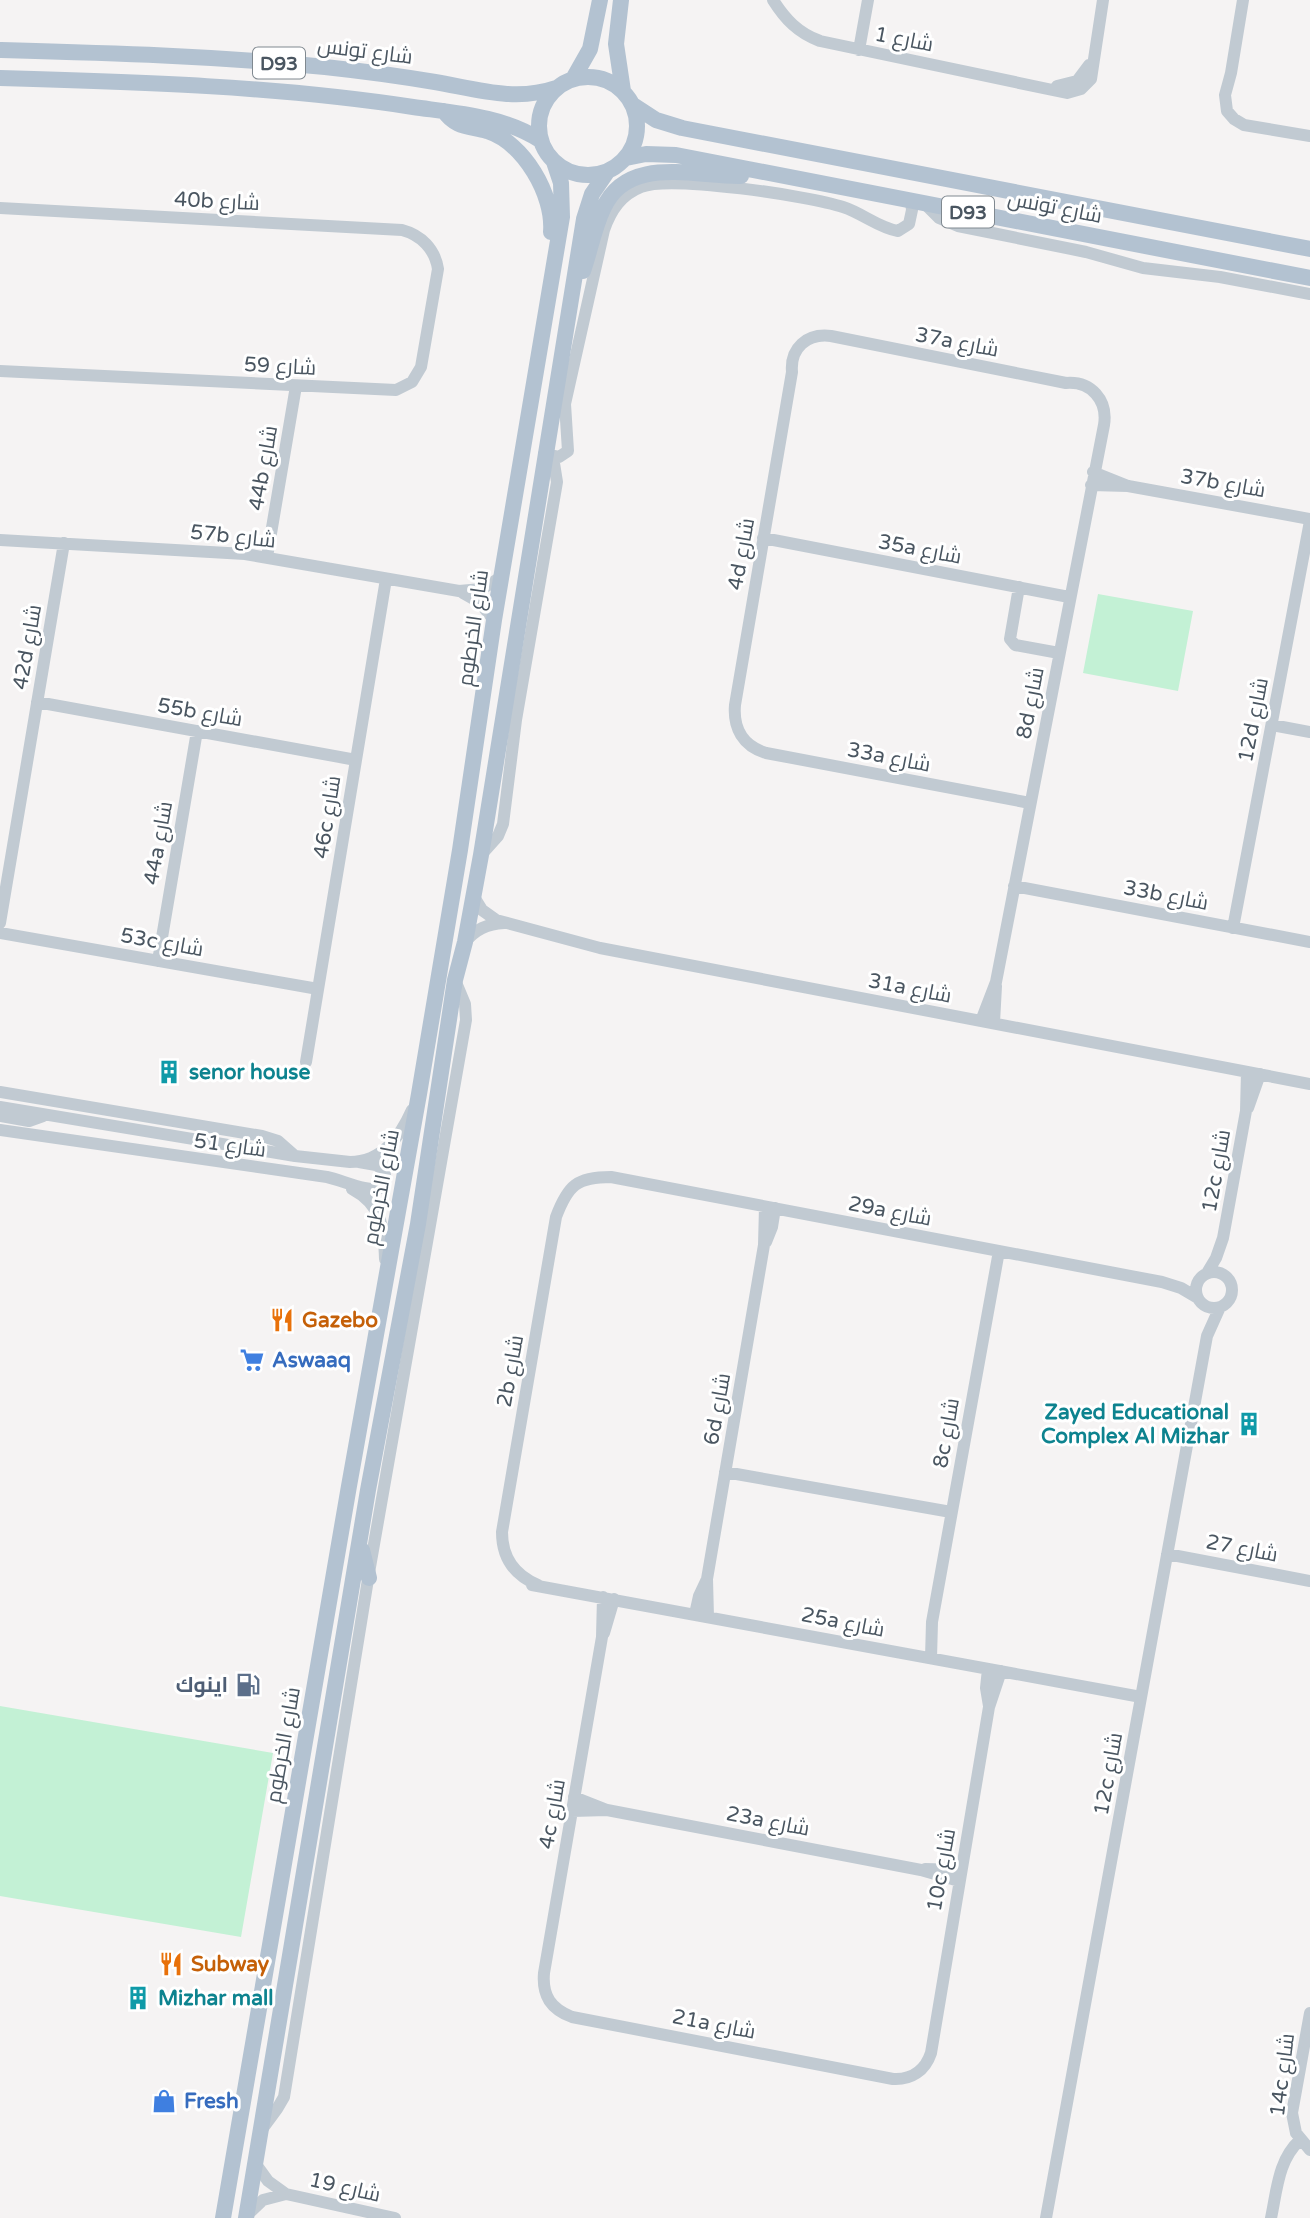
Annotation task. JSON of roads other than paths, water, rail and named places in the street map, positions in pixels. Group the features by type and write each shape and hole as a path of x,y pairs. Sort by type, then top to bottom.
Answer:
{"main road":[{"path":"573,79 590,49 600,0"},
{"path":"621,0 616,44 623,91"},
{"name":"شارع تونس","path":"0,50 191,56 323,66 396,75 511,96 532,95 556,88"},
{"path":"586,76 612,83 623,91 638,118 634,146 626,158 607,172 596,175 573,173 554,162 540,140 540,112 547,99 556,88 573,79 586,76"},
{"name":"D93","path":"0,78 255,88 367,100 501,122 540,140"},
{"name":"شارع تونس","path":"633,105 656,120 682,128 1310,249"},
{"path":"444,111 452,121 460,125 487,131 504,140 524,160 550,204 551,249 555,260"},
{"name":"شارع تونس","path":"626,158 666,154 1310,278"},
{"name":"شارع الخرطوم","path":"223,2218 385,1276 419,1094 481,720 494,620 563,206 561,183 554,162"},
{"name":"شارع الخرطوم","path":"246,2217 368,1490 418,1223 455,979 474,897 549,456 571,291 585,211 596,187 607,172"},
{"path":"571,291 582,274 603,206 620,186 631,179 656,172 737,176 767,173"},
{"path":"443,1055 440,1031 442,1007 456,945 454,938 445,934"},
{"path":"349,1486 368,1490"},
{"path":"360,1542 369,1578"}],"street":[{"name":"شارع 1","path":"773,0 789,22 805,35 820,41 1043,87 1063,86 1077,81 1087,70 1094,55 1103,0"},
{"path":"859,50 868,0"},
{"path":"1243,0 1231,73 1231,99 1234,110 1242,118 1261,127 1310,136"},
{"path":"481,855 498,836 503,824 516,720 557,482 566,464 568,451 565,404 604,230 609,215 618,202 630,192 643,186 664,183 751,190 843,207 898,231 909,224 918,202 939,218 958,226 1086,252 1143,268 1220,277 1310,294"},
{"name":"40b شارع","path":"0,208 402,230 416,235 427,244"},
{"name":"شارع 59","path":"0,371 387,390 404,387 412,382 422,367 437,275 436,258 427,244"},
{"name":"37a شارع","path":"806,345 840,339 1083,385 1095,398"},
{"name":"4d شارع","path":"744,741 735,720 735,705 793,357 806,345"},
{"name":"44b شارع","path":"267,557 296,386"},
{"name":"8d شارع","path":"988,1022 1102,431 1095,398"},
{"path":"557,482 549,456 563,456 568,451"},
{"name":"37b شارع","path":"1093,472 1128,486"},
{"name":"37b شارع","path":"1091,485 1128,486 1310,520"},
{"name":"12d شارع","path":"1233,928 1310,520"},
{"name":"35a شارع","path":"763,538 1069,597"},
{"name":"57b شارع","path":"0,540 224,552 267,557 459,591 482,589 501,577"},
{"name":"42d شارع","path":"0,923 64,543"},
{"name":"46c شارع","path":"306,1062 386,579"},
{"path":"1019,587 1010,639 1015,645 1059,653"},
{"name":"57b شارع","path":"459,591 479,602 494,620"},
{"name":"55b شارع","path":"37,702 356,760"},
{"path":"1272,725 1310,732"},
{"name":"44a شارع","path":"158,961 197,731"},
{"name":"33a شارع","path":"744,741 766,753 1030,803"},
{"name":"33b شارع","path":"1014,886 1310,942"},
{"name":"31a شارع","path":"474,897 489,915 505,923 600,948 1310,1084"},
{"path":"465,942 486,925 505,923"},
{"name":"53c شارع","path":"0,933 318,989"},
{"path":"259,2134 284,2097 369,1578 466,1020 465,1004 455,979"},
{"name":"12c شارع","path":"1247,1072 1247,1111"},
{"name":"12c شارع","path":"1203,1276 1216,1258 1223,1238 1247,1111 1260,1074"},
{"path":"0,1091 262,1136 278,1142 295,1156"},
{"path":"359,1162 386,1150 394,1141 406,1124 419,1094"},
{"name":"شارع 51","path":"0,1107 295,1156 359,1162"},
{"path":"0,1116 29,1121 46,1114"},
{"name":"شارع 51","path":"0,1130 327,1177 363,1196 377,1211 383,1225 385,1276"},
{"path":"327,1177 372,1190 381,1188 386,1180 384,1171 376,1165 359,1162"},
{"name":"29a شارع","path":"573,1182 588,1172 600,1173 1163,1282 1181,1288 1199,1301"},
{"name":"2b شارع","path":"504,1561 497,1547 502,1532 557,1199 562,1188 573,1182"},
{"name":"6d شارع","path":"701,1615 764,1245 772,1227 770,1208"},
{"name":"12c شارع","path":"1223,1238 1226,1276"},
{"name":"8c شارع","path":"925,1657 924,1638 932,1622 999,1251"},
{"path":"1217,1272 1226,1276 1231,1283 1228,1302 1220,1307 1209,1308 1199,1301 1196,1288 1203,1276 1217,1272"},
{"name":"29a شارع","path":"1163,1282 1182,1282 1203,1276"},
{"name":"12c شارع","path":"1199,1301 1206,1336"},
{"name":"12c شارع","path":"1046,2218 1206,1336 1220,1307"},
{"path":"726,1472 951,1512"},
{"name":"شارع 27","path":"1167,1554 1310,1581"},
{"name":"25a شارع","path":"504,1561 506,1573 525,1584 1141,1697"},
{"name":"4c شارع","path":"546,1998 544,1973 609,1598"},
{"name":"10c شارع","path":"916,2070 929,2059 994,1670"},
{"name":"23a شارع","path":"574,1797 607,1811"},
{"name":"23a شارع","path":"572,1811 607,1811 960,1876"},
{"name":"21a شارع","path":"546,1998 555,2008 572,2017 881,2076 916,2070"},
{"name":"14c شارع","path":"1300,2140 1292,2113 1310,2013"},
{"path":"1270,2218 1281,2171 1290,2150 1300,2140 1310,2150 1281,2171"},
{"name":"شارع 19","path":"255,2163 268,2181 286,2194 395,2218"},
{"name":"شارع 19","path":"246,2217 263,2200 286,2194"}],"place":[{"name":"senor house","path":"169,1072"},
{"name":"Gazebo","path":"282,1320"},
{"name":"Aswaaq","path":"252,1360"},
{"name":"Zayed Educational Complex Al Mizhar","path":"1249,1424"},
{"name":"اينوك","path":"248,1685"},
{"name":"Subway","path":"171,1964"},
{"name":"Mizhar mall","path":"138,1998"},
{"name":"Fresh","path":"164,2101"}]}
